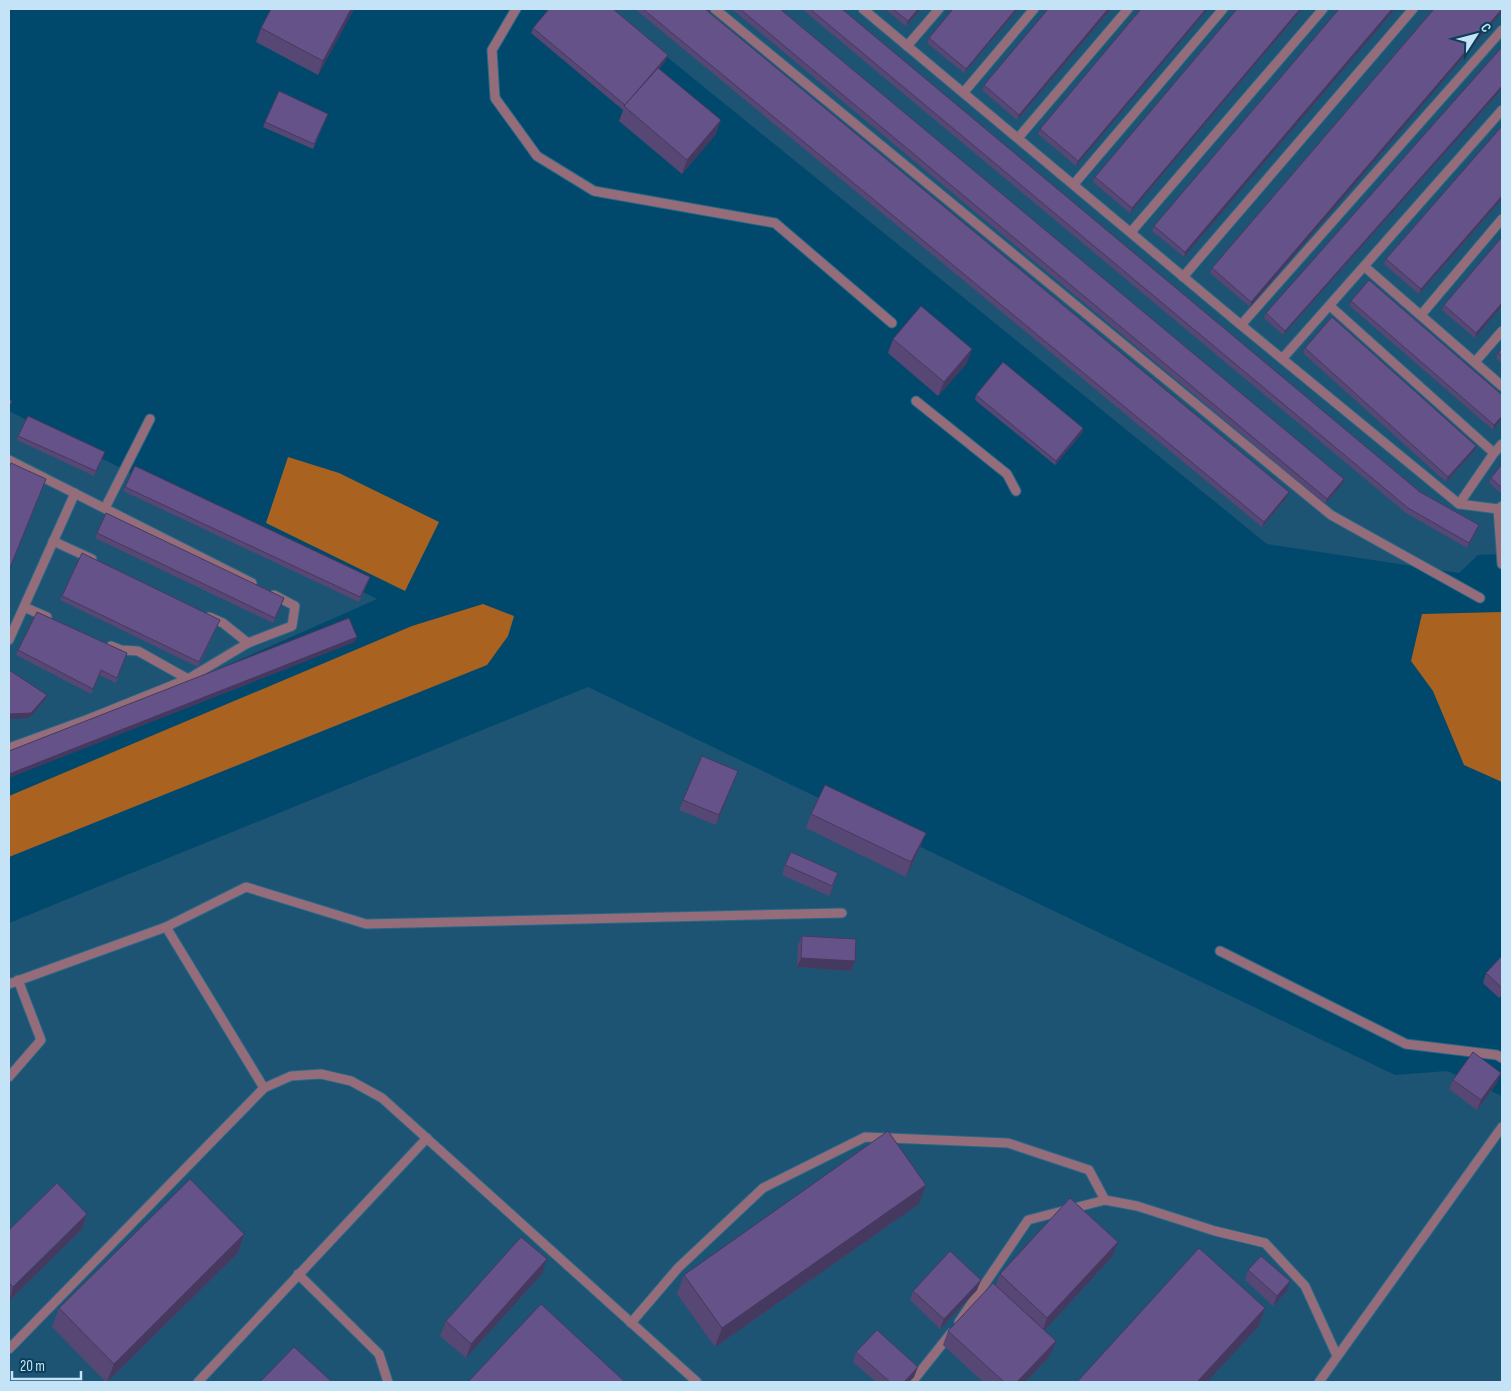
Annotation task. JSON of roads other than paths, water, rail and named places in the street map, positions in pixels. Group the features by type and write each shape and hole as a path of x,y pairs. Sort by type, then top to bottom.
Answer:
{"lane":[{"path":"516,9 492,50 495,98 537,156 594,191 775,223 892,323"},
{"path":"715,9 1331,515 1480,598"},
{"path":"863,9 1240,325 1460,504 1500,508 1502,564"},
{"path":"908,46 939,9"},
{"path":"964,92 1034,9"},
{"path":"1018,138 1128,9"},
{"path":"1074,184 1223,9"},
{"path":"1131,232 1323,9"},
{"path":"1183,277 1413,9"},
{"path":"1240,325 1502,30"},
{"path":"1282,359 1502,110"},
{"path":"1421,315 1502,219"},
{"path":"1364,267 1502,386"},
{"path":"1330,306 1494,453"},
{"path":"1475,362 1502,332"},
{"path":"916,400 1007,474 1016,491"},
{"path":"105,508 150,419"},
{"path":"1460,504 1502,444"},
{"path":"9,460 295,606 292,626 248,643 188,679 9,748"},
{"path":"9,640 75,493"},
{"path":"53,541 98,562"},
{"path":"24,608 59,623"},
{"path":"196,610 223,624 248,643"},
{"path":"103,642 121,650 138,651 188,679"},
{"path":"9,984 166,927 246,887 366,924 842,913"},
{"path":"166,927 264,1088"},
{"path":"1220,951 1406,1044 1497,1055 1502,1058"},
{"path":"9,1077 41,1040 18,980"},
{"path":"9,1349 264,1088 291,1076 321,1074 351,1081 382,1098 697,1382"},
{"path":"1319,1382 1500,1131"},
{"path":"631,1323 678,1268 763,1188 865,1137 1008,1143 1089,1170 1105,1200"},
{"path":"198,1382 427,1138"},
{"path":"912,1382 947,1339 1028,1220 1105,1200 1137,1206 1215,1231 1265,1243 1306,1286 1337,1356"},
{"path":"298,1274 379,1354 388,1382"}]}
